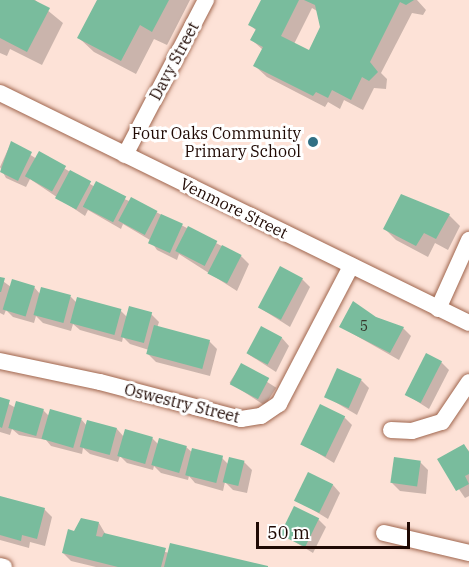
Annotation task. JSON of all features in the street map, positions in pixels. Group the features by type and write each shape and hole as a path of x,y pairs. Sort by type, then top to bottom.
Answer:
{"street":[{"name":"Davy Street","path":"125,155 206,0"},
{"name":"Venmore Street","path":"0,93 469,323"},
{"path":"438,309 469,240"},
{"name":"Oswestry Street","path":"0,362 241,419 261,416 279,404 351,266"},
{"path":"391,430 420,430 442,422 469,382"},
{"path":"384,533 469,553"}],"building":[{"path":"0,0 34,0 50,8 27,52 0,38"},
{"path":"97,0 169,0 152,32 140,25 121,61 77,38"},
{"path":"261,0 299,0 281,36 309,50 320,27 315,5 304,0 414,0 406,5 400,2 370,62 378,72 369,81 362,77 351,100 332,90 328,98 316,92 313,96 253,66 263,47 250,40 256,29 248,25"},
{"path":"11,141 32,152 18,181 0,172"},
{"path":"39,151 66,166 52,191 25,176"},
{"path":"70,170 91,181 76,210 55,198"},
{"path":"96,181 126,196 113,222 83,207"},
{"path":"401,194 450,214 436,239 424,233 416,246 383,229"},
{"path":"131,197 157,211 145,235 118,221"},
{"path":"161,214 183,224 170,253 148,243"},
{"path":"188,226 217,241 205,266 175,251"},
{"path":"222,245 242,255 227,283 207,274"},
{"path":"280,266 303,278 281,320 258,307"},
{"path":"0,277 5,278 1,292 0,292"},
{"path":"12,279 35,286 26,317 3,310"},
{"path":"41,287 71,295 63,323 33,315"},
{"path":"77,297 121,309 114,335 70,323"},
{"path":"353,301 376,317 404,327 390,353 339,327"},
{"path":"129,306 152,312 144,343 121,337"},
{"path":"154,325 210,340 202,369 146,354"},
{"path":"261,326 282,337 268,365 246,353"},
{"path":"426,353 442,361 421,403 405,395"},
{"path":"241,363 269,378 258,399 230,384"},
{"path":"337,368 362,379 349,408 324,397"},
{"path":"0,397 10,400 2,428 0,427"},
{"path":"16,401 44,409 36,436 8,428"},
{"path":"320,404 345,416 325,457 300,444"},
{"path":"50,409 82,418 73,448 41,439"},
{"path":"87,420 117,428 110,455 80,447"},
{"path":"125,429 153,437 145,464 117,456"},
{"path":"159,438 187,446 179,473 151,465"},
{"path":"464,444 469,452 469,474 465,476 469,484 456,491 437,459"},
{"path":"192,448 223,456 216,483 185,475"},
{"path":"229,457 245,461 238,486 223,482"},
{"path":"394,457 421,461 417,487 390,483"},
{"path":"308,472 333,484 319,513 294,501"},
{"path":"0,496 45,508 37,539 22,535 21,541 0,535"},
{"path":"294,506 319,518 305,547 280,535"},
{"path":"81,518 99,522 96,536 102,537 104,533 166,548 161,567 118,567 62,553 68,529 74,531"},
{"path":"170,543 268,566 268,567 164,567"}],"place":[{"name":"Four Oaks Community Primary School","path":"313,142"}]}
